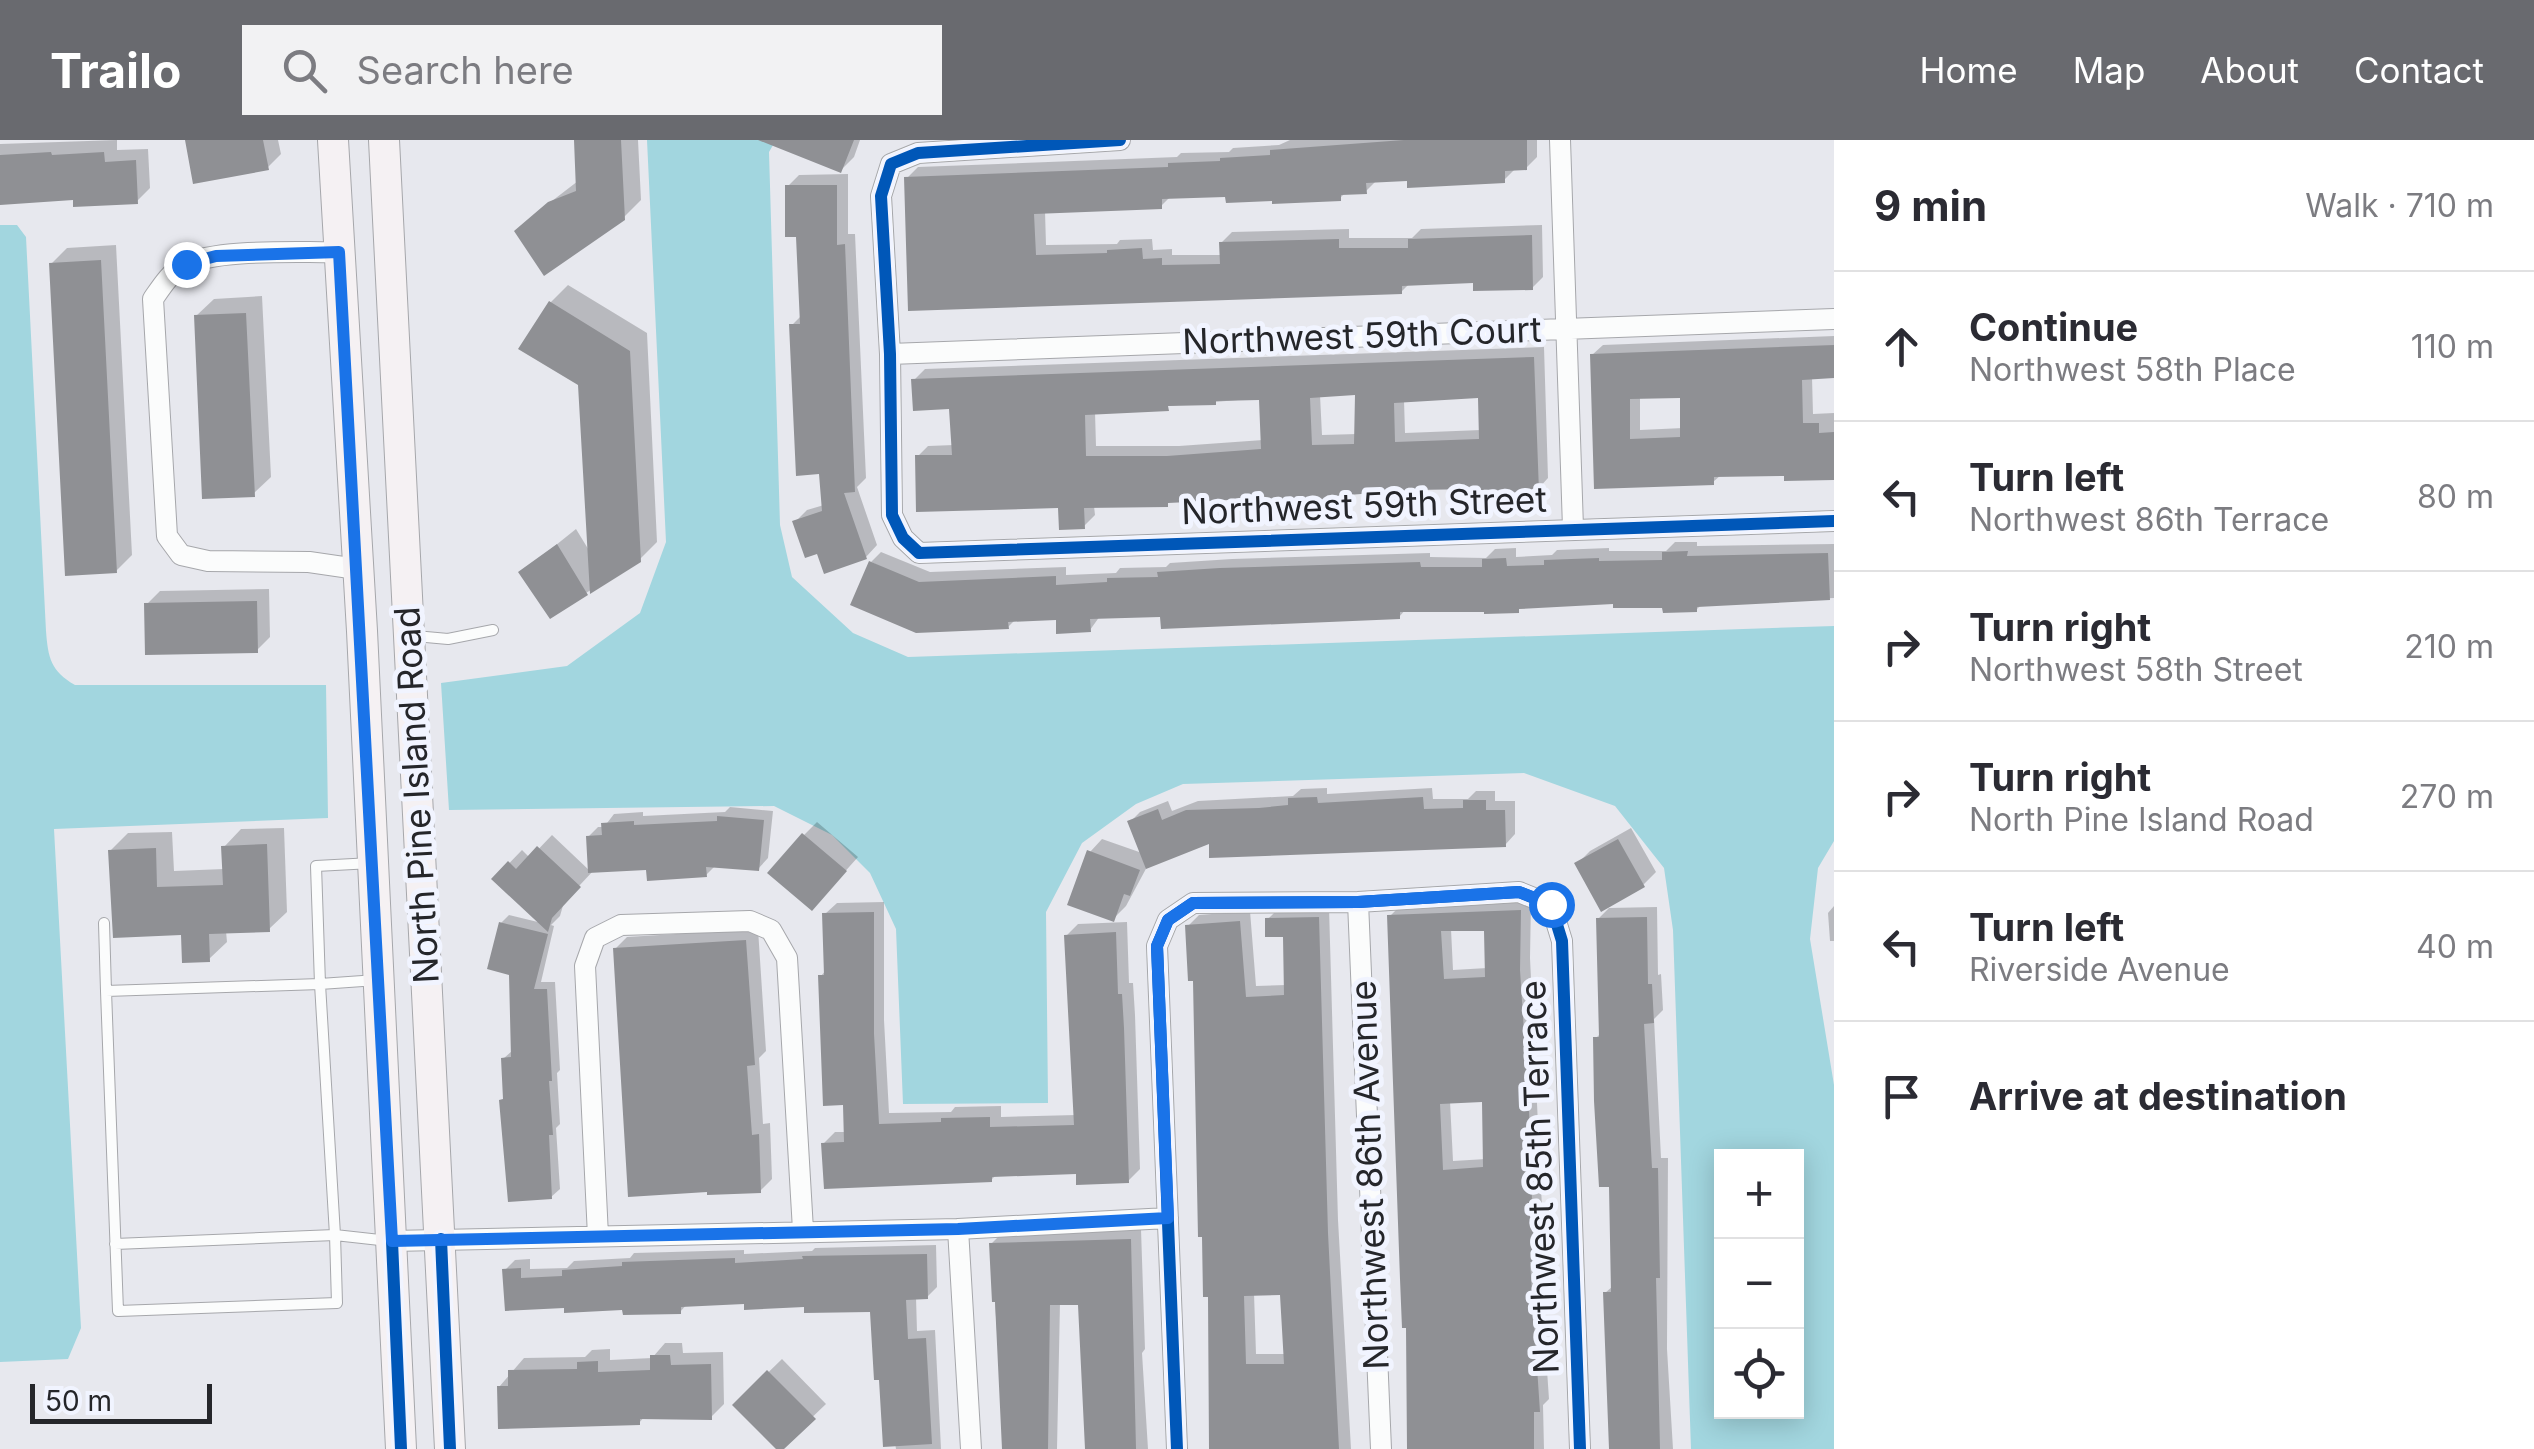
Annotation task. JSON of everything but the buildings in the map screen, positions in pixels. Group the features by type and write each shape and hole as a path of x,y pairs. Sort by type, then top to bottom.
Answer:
{"main road":[{"name":"North Pine Island Road","path":"333,140 401,1449"},
{"name":"North Pine Island Road","path":"384,140 450,1449"}],"street":[{"path":"890,354 881,196 891,164 918,154 1120,140"},
{"path":"1560,140 1573,528"},
{"path":"339,252 216,256 186,264 167,278 153,299 167,536 181,554 208,560 270,560 357,569"},
{"name":"Northwest 59th Court","path":"890,354 1834,319"},
{"name":"Northwest 59th Street","path":"890,354 892,515 902,538 919,553 1834,522"},
{"name":"Northwest 85th Terrace","path":"1358,902 1519,892 1551,904 1562,941 1580,1449"},
{"path":"1176,1449 1157,946 1168,920 1193,903 1358,902"},
{"name":"Northwest 86th Avenue","path":"1358,902 1381,1449"},
{"path":"598,1236 585,966 596,938 621,925 750,921 770,930 787,958 803,1230"},
{"path":"392,1241 958,1229 1168,1218"},
{"path":"958,1229 971,1449"}],"lane":[{"path":"408,636 448,639 492,630"},
{"path":"104,923 118,1311 337,1303 316,866 373,863"},
{"path":"106,991 378,980"},
{"path":"115,1244 334,1235 392,1241"}],"water":[{"path":"647,140 776,140 769,152 780,525 792,577 853,633 908,657 1834,626 1834,841 1818,868 1810,939 1834,1085 1834,1449 1691,1449 1673,930 1664,868 1615,806 1524,773 1183,784 1136,804 1082,843 1046,912 1048,1103 903,1104 896,929 870,873 832,835 774,806 449,810 441,683 567,666 640,613 666,542"},
{"path":"0,225 17,225 26,237 46,631 52,663 75,685 326,685 328,818 54,829 81,1328 68,1359 0,1362"}],"cycle path":[{"path":"1120,140 918,153 891,164 881,196 890,354 892,515 903,538 919,553 1834,521"},
{"path":"1177,1449 1157,946 1168,920 1193,903 1358,902 1519,892 1551,905 1562,941 1580,1449"},
{"path":"441,1239 450,1449"},
{"path":"392,1241 401,1449"}],"route":[{"path":"186,264 216,256 339,252 392,1241 958,1229 1168,1218 1157,946 1168,920 1193,903 1358,902 1519,892 1551,904"}]}
